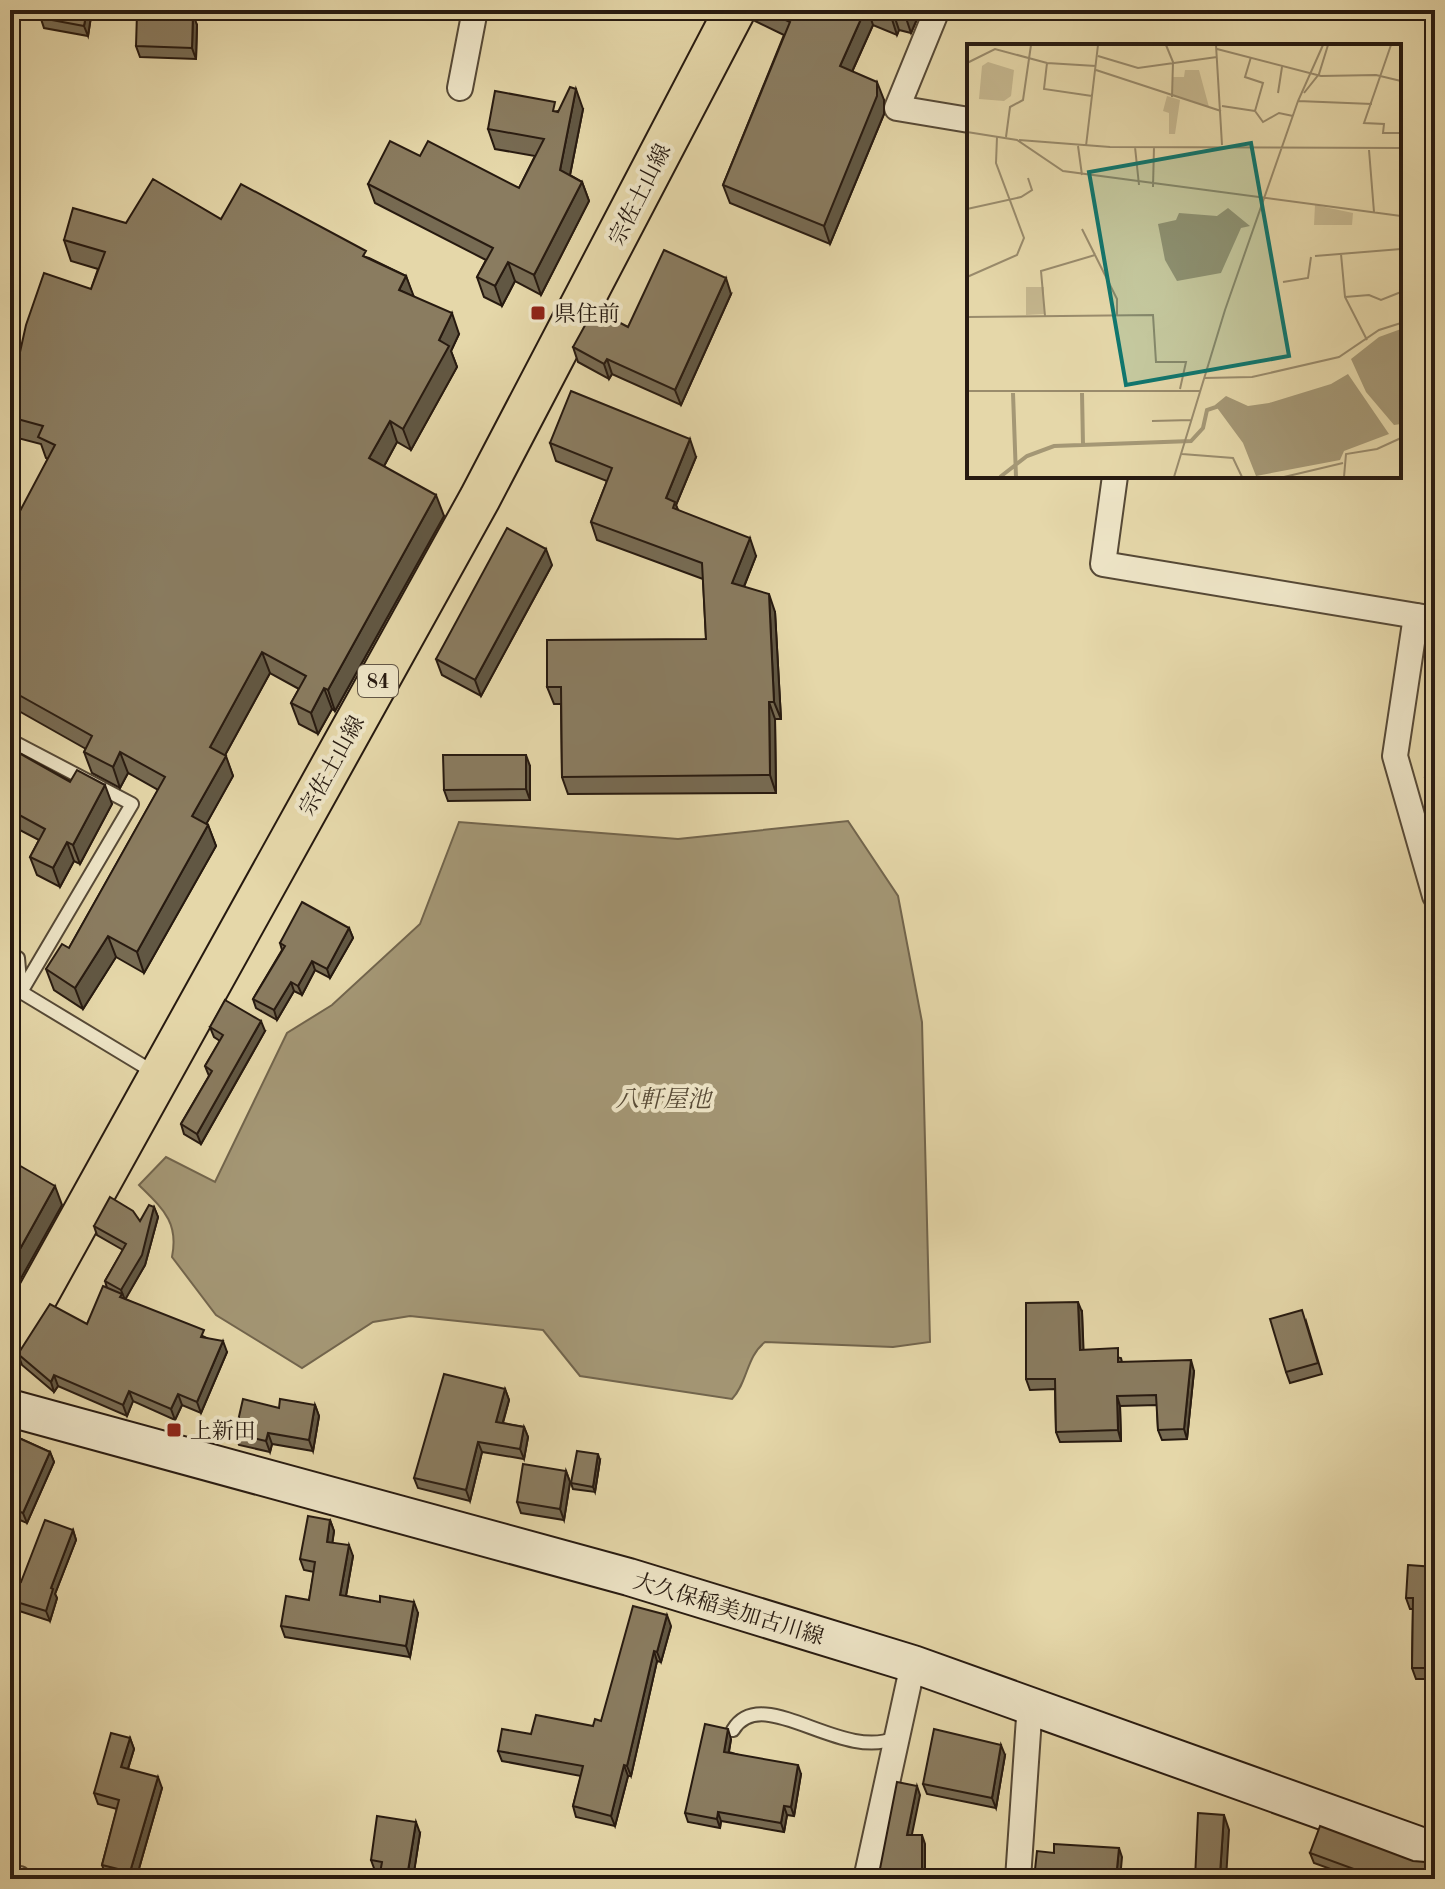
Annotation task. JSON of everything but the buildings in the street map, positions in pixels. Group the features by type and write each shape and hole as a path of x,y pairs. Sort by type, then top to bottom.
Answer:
{"main road":[{"name":"宗佐土山線","path":"10,1345 480,498 735,10"},
{"name":"大久保稲美加古川線","path":"10,1408 629,1577 913,1664 1030,1703 1435,1851"}],"street":[{"path":"460,88 475,10"},
{"path":"937,10 897,108 967,120"},
{"path":"1115,478 1103,564 1426,617 1395,756 1435,896"},
{"path":"866,1879 895,1738 902,1726 913,1664"},
{"path":"1018,1879 1030,1703"},
{"path":"10,1878 19,1879"}],"lane":[{"path":"10,740 132,804 21,992"},
{"path":"10,953 18,958 21,992"},
{"path":"21,992 158,1075"},
{"path":"733,1730 740,1718 757,1712 862,1744 895,1738"}],"water":[{"name":"八軒屋池","path":"848,821 898,896 922,1022 930,1342 893,1347 765,1342 754,1355 732,1399 580,1376 543,1330 410,1316 373,1322 302,1368 216,1315 172,1257 171,1225 162,1209 139,1185 166,1157 215,1182 287,1033 332,1005 420,924 459,822 678,839"}],"place":[{"name":"県住前","path":"538,313"},
{"name":"上新田","path":"174,1430"}]}
